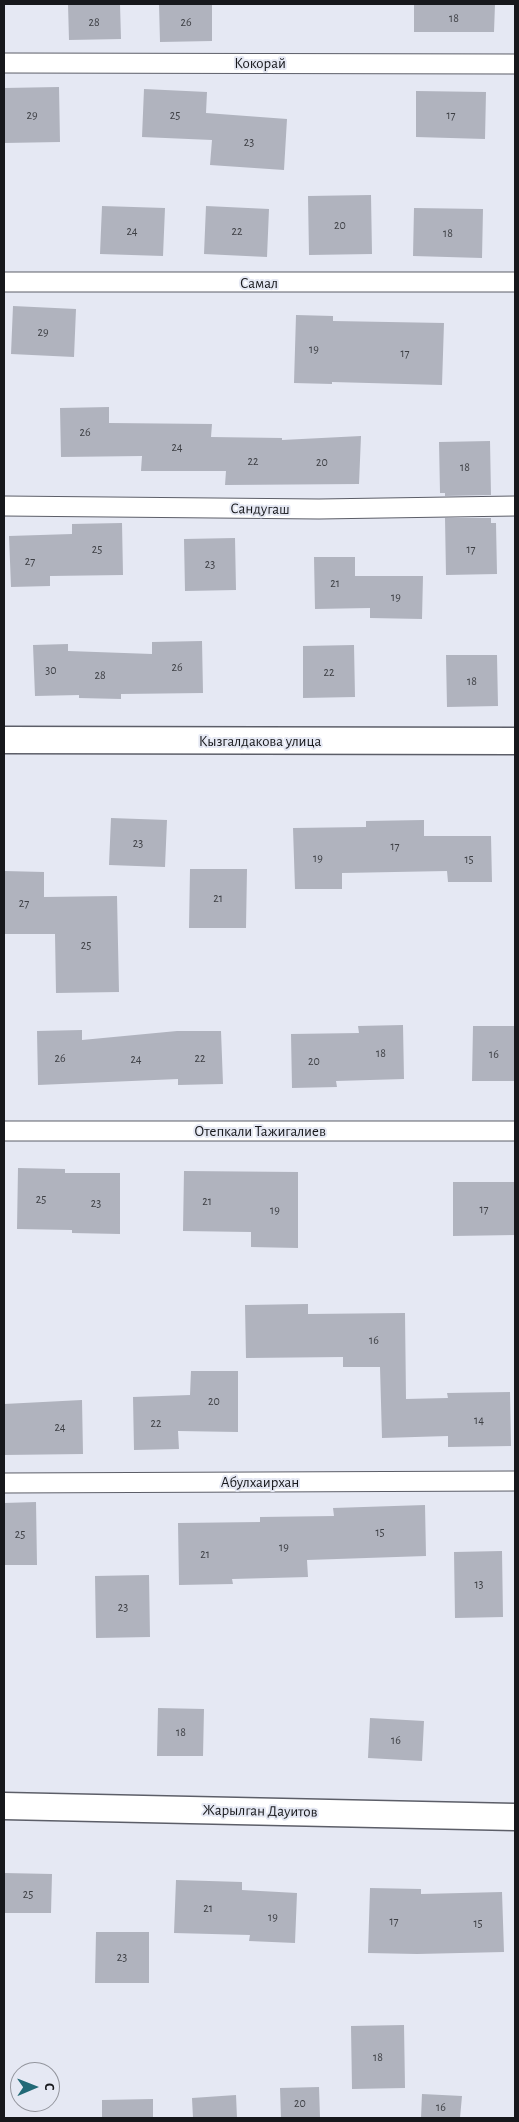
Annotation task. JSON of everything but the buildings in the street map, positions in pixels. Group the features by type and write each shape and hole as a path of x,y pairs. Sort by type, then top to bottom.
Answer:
{"street":[{"name":"Кокорай","path":"4,63 515,64"},
{"name":"Самал","path":"4,282 515,282"},
{"name":"Сандугаш","path":"4,506 319,509 515,506"},
{"name":"Кызгалдакова улица","path":"4,740 515,741"},
{"name":"Отепкали Тажигалиев","path":"4,1131 515,1131"},
{"name":"Абулхаирхан","path":"4,1483 515,1481"},
{"name":"Жарылган Дауитов","path":"4,1806 515,1817"}]}
